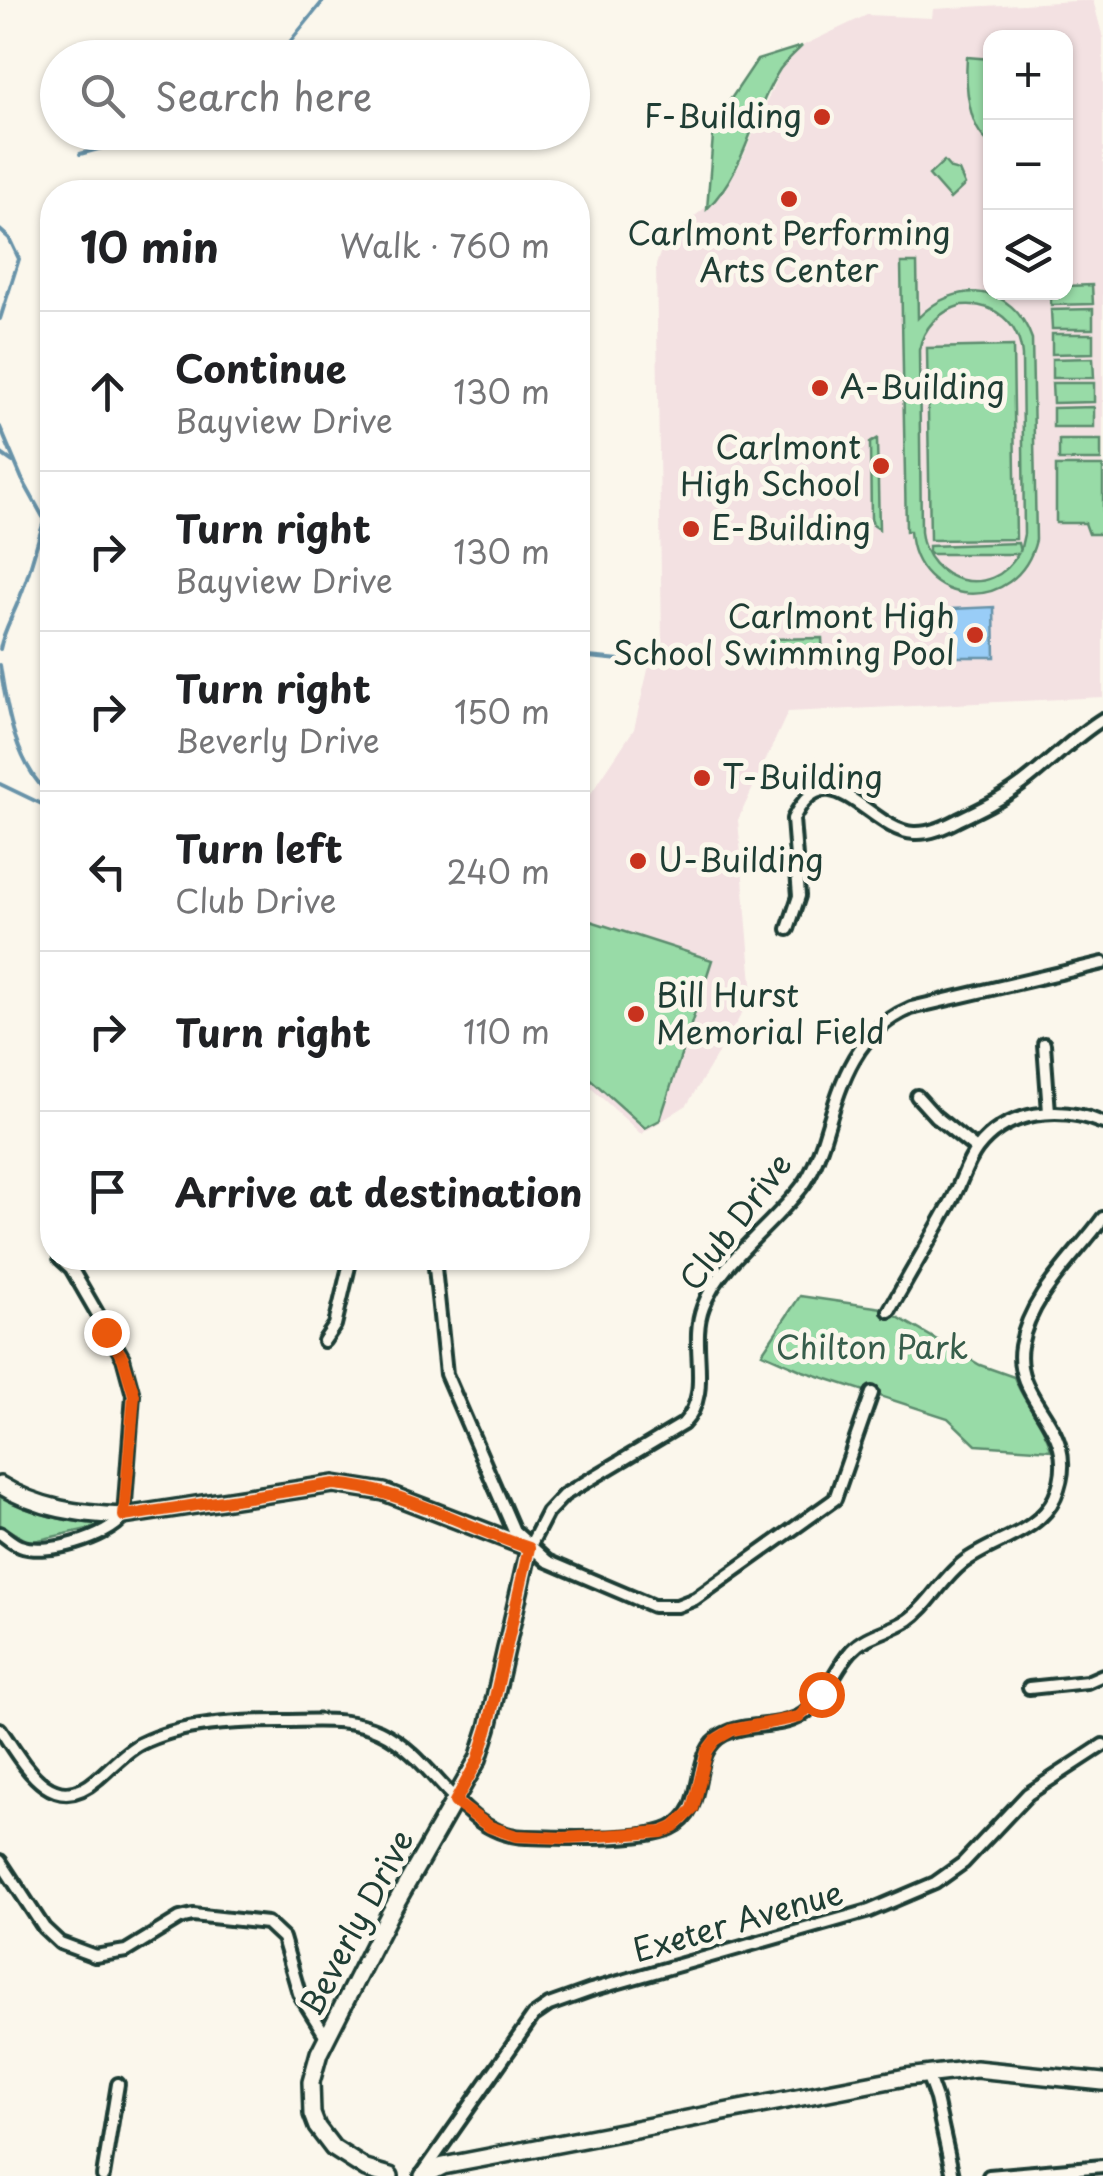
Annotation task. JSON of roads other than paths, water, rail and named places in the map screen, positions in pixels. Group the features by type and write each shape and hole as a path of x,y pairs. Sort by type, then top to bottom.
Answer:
{"street":[{"path":"788,930 798,896 793,819 812,796 829,790 844,792 891,826 913,834 936,830 1009,794 1103,719"},
{"name":"Club Drive","path":"529,1548 547,1513 564,1495 683,1424 692,1412 699,1393 696,1334 704,1306 723,1276 810,1176 847,1069 868,1036 911,1008 1103,964"},
{"path":"1044,1044 1049,1112"},
{"path":"917,1096 976,1150"},
{"path":"888,1311 952,1202 976,1150 1009,1124 1049,1112 1083,1116 1103,1124"},
{"path":"0,1729 29,1772 46,1789 72,1792 91,1785 137,1745 186,1728 266,1721 338,1721 378,1731 410,1749 443,1783 455,1802 490,1827 516,1836 640,1834 674,1827 693,1809 707,1751 715,1740 732,1730 799,1717 814,1704 855,1646 906,1622 964,1562 1038,1520 1056,1493 1061,1479 1061,1457 1053,1425 1024,1382 1021,1344 1049,1286 1103,1218"},
{"path":"0,1533 21,1547 41,1549 105,1534 116,1528 124,1516 134,1395 123,1358 73,1270"},
{"path":"324,1342 335,1325 347,1270"},
{"path":"435,1270 446,1374 510,1524 529,1548"},
{"path":"0,1485 40,1505 91,1515 124,1516 348,1485 384,1492 529,1548 547,1561 653,1606 685,1604 835,1499 872,1393"},
{"name":"Beverly Drive","path":"390,2176 351,2161 333,2148 312,2114 311,2082 327,2038 388,1915 478,1760 529,1548"},
{"path":"1029,1688 1086,1682 1103,1674"},
{"name":"Exeter Avenue","path":"422,2176 522,2029 549,2005 870,1911 935,1883 963,1863 1028,1794 1103,1745"},
{"path":"0,1861 44,1928 60,1944 95,1956 126,1952 193,1914 268,1923 282,1938 299,1994 327,2038"},
{"path":"422,2176 443,2166 927,2074 976,2069 1103,2082"},
{"path":"927,2074 954,2176"},
{"path":"104,2176 118,2084"},
{"path":"989,2176 1103,2166"}],"water":[{"name":"Carlmont High School Swimming Pool","path":"994,607 995,657 955,657 952,609"}],"waterway":[{"path":"292,40 324,0"},
{"path":"80,154 95,150"},
{"path":"0,230 9,238 19,259 0,319"},
{"path":"0,427 40,512"},
{"path":"0,453 13,462"},
{"path":"0,649 40,536"},
{"path":"590,657 620,660"},
{"path":"0,665 10,719 22,754 40,785"},
{"path":"0,784 40,803"}],"place":[{"name":"F-Building","path":"822,117"},
{"name":"Carlmont Performing Arts Center","path":"789,199"},
{"name":"A-Building","path":"820,388"},
{"name":"Carlmont High School","path":"881,466"},
{"name":"E-Building","path":"691,529"},
{"name":"Carlmont High School Swimming Pool","path":"975,635"},
{"name":"T-Building","path":"702,778"},
{"name":"U-Building","path":"638,861"},
{"name":"Bill Hurst Memorial Field","path":"636,1014"}],"park label":[{"name":"Chilton Park","path":"872,1348"}]}
